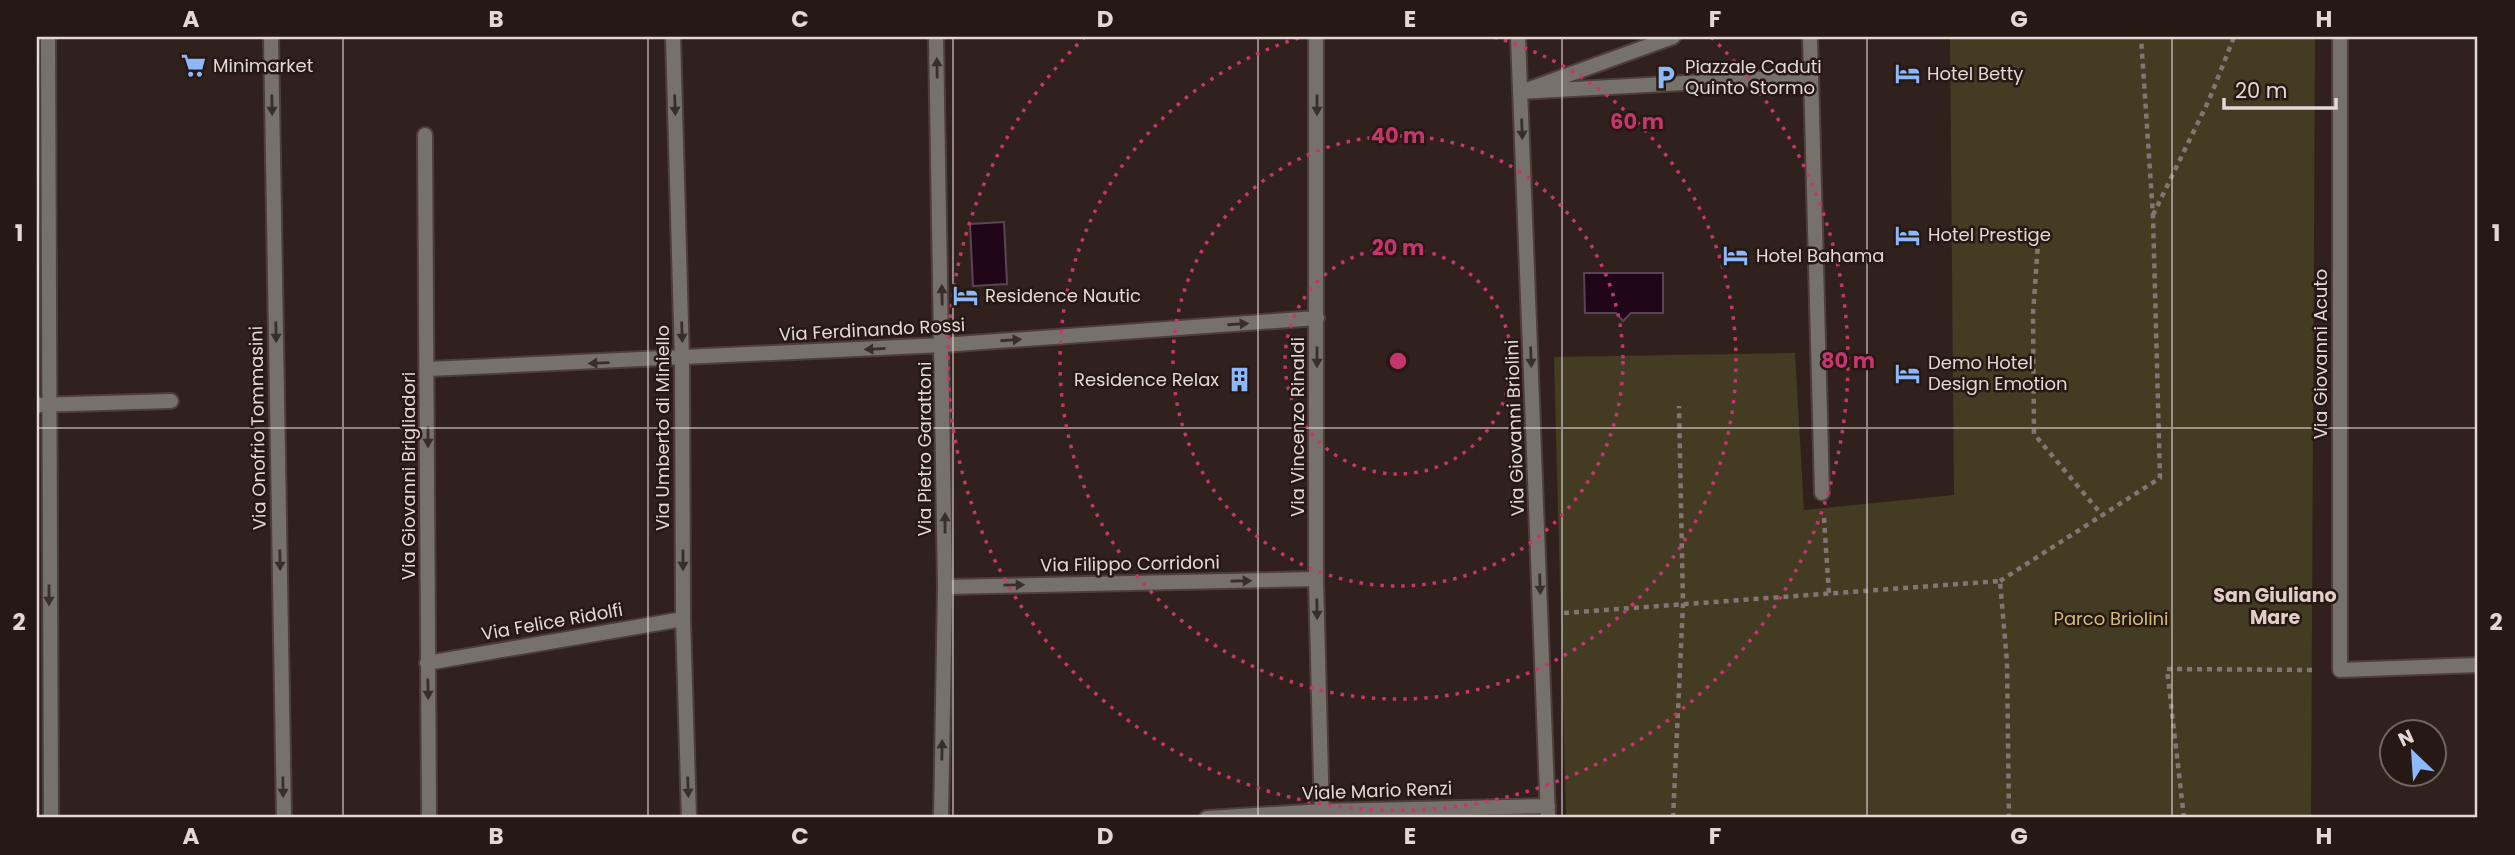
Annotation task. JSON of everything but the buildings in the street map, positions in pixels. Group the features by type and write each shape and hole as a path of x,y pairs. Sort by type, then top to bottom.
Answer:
{"street":[{"path":"48,37 42,405 51,818"},
{"name":"Via Onofrio Tommasini","path":"271,37 284,818"},
{"name":"Via Umberto di Miniello","path":"673,37 682,359 683,619 689,818"},
{"name":"Via Pietro Garattoni","path":"936,37 945,587 941,818"},
{"name":"Via Vincenzo Rinaldi","path":"1316,37 1316,579 1322,814"},
{"name":"Via Giovanni Briolini","path":"1518,37 1548,812"},
{"path":"1521,92 1673,37"},
{"path":"1810,37 1822,493"},
{"name":"Via Giovanni Acuto","path":"2340,37 2340,670"},
{"path":"1521,92 1810,76"},
{"name":"Via Giovanni Brigliadori","path":"425,135 429,369 429,818"},
{"name":"Via Ferdinando Rossi","path":"429,369 943,345 1317,318"},
{"path":"42,405 171,401"},
{"name":"Via Filippo Corridoni","path":"945,587 1316,579"},
{"name":"Via Felice Ridolfi","path":"427,663 683,619"},
{"path":"2340,670 2478,665"},
{"name":"Viale Mario Renzi","path":"1208,818 1548,812"}],"path":[{"path":"1541,615 2000,581 2160,478 2153,216 2141,37"},
{"path":"2153,216 2209,100 2234,37"},
{"path":"2039,229 2033,314 2034,434 2102,515"},
{"path":"1674,818 1683,604 1679,406"},
{"path":"1822,493 1829,594"},
{"path":"2000,581 2007,662 2009,818"},
{"path":"2184,818 2167,669 2340,670"}],"green space":[{"name":"Parco Briolini","path":"1950,37 2315,37 2311,818 1566,818 1554,357 1795,353 1804,510 1954,495"}],"shaded area":[{"path":"1004,222 1007,284 973,286 970,224"},
{"path":"1584,273 1663,273 1663,313 1631,313 1623,321 1616,313 1585,313"}],"place":[{"name":"Minimarket","path":"193,66"},
{"name":"Hotel Betty","path":"1907,74"},
{"name":"Piazzale Caduti Quinto Stormo","path":"1665,77"},
{"name":"Hotel Prestige","path":"1908,235"},
{"name":"Hotel Bahama","path":"1736,256"},
{"name":"Residence Nautic","path":"965,296"},
{"name":"Demo Hotel Design Emotion","path":"1908,373"},
{"name":"Residence Relax","path":"1239,380"}],"district":[{"name":"San Giuliano Mare","path":"2275,606"}]}
